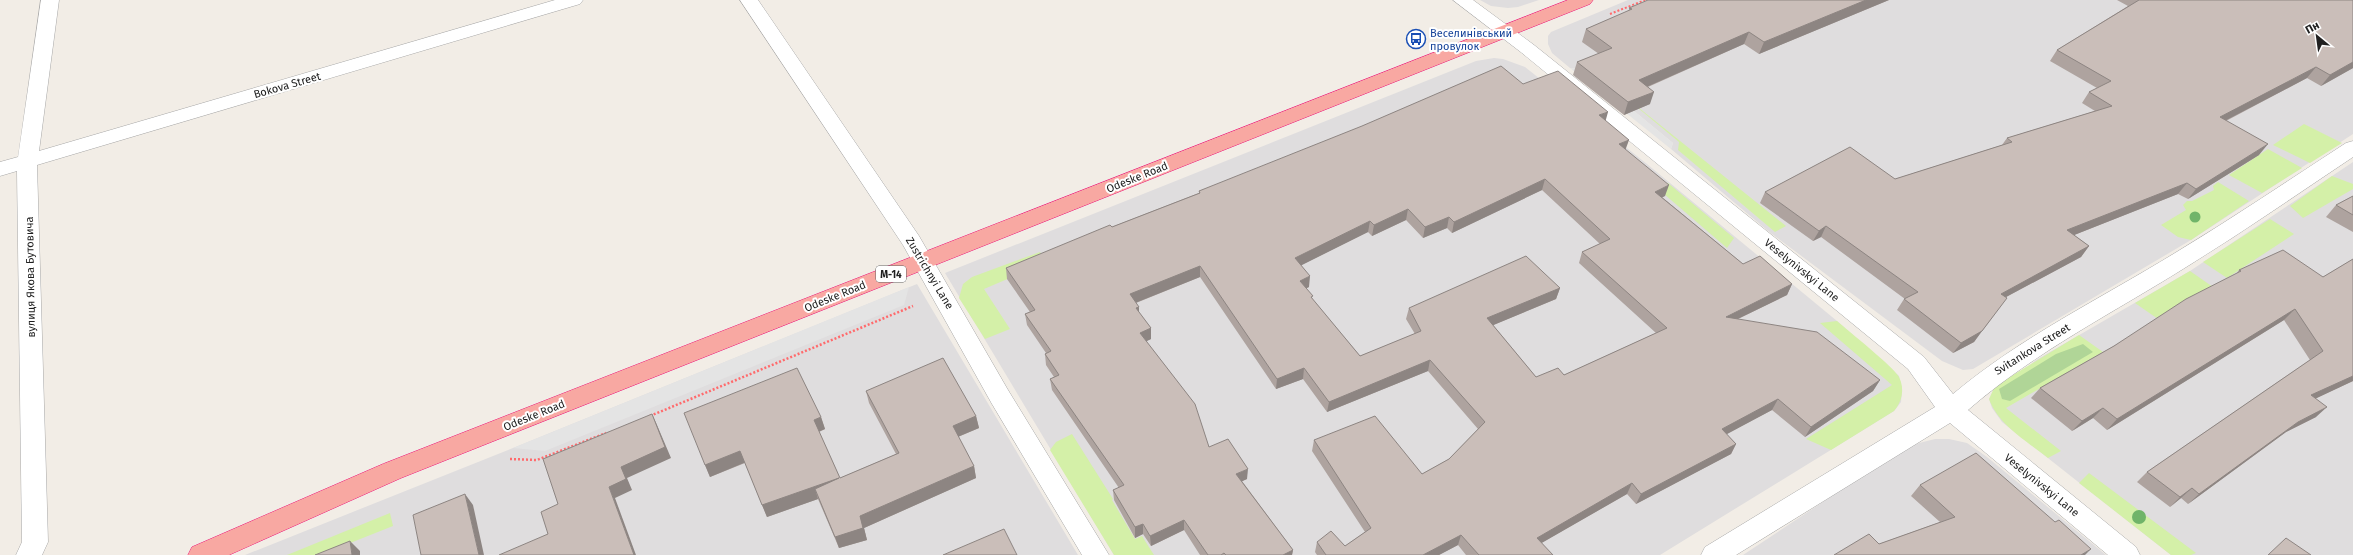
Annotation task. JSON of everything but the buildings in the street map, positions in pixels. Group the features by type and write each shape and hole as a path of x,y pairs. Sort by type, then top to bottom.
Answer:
{"highway":[{"name":"Odeske Road","path":"201,555 392,471 1584,0"}],"street":[{"name":"вулиця Якова Бутовича","path":"29,555 35,542 27,162 50,0"},
{"name":"Bokova Street","path":"0,169 574,0"},
{"name":"Zustrichnyi Lane","path":"749,0 911,241 1000,398 1096,555"},
{"name":"Veselynivskyi Lane","path":"1462,0 1504,31 1916,362 1950,410 2127,555"},
{"name":"Svitankova Street","path":"1714,555 1848,471 1950,410 1992,374 2082,317 2183,259 2353,148"}],"shaded area":[{"path":"1480,0 1539,0 1518,7 1508,8 1491,6"},
{"path":"1628,0 2353,0 2353,134 2191,240 1973,369 1963,370 1942,361 1768,231 1671,149 1673,143 1584,70 1570,68 1552,53 1548,44 1548,36 1551,32"},
{"path":"1494,58 1503,59 1525,67 1647,164 1837,321 1899,376 1902,390 1901,402 1894,411 1660,555 1114,555 945,273 1476,61"},
{"path":"1570,68 1584,70 1673,143 1671,149"},
{"path":"2353,162 2353,555 2171,555 2002,422 1992,408 1989,399 2036,360 2190,271"},
{"path":"917,284 1078,555 245,555 513,448"},
{"path":"909,287 904,305 545,451 513,448"},
{"path":"1935,439 1949,439 1967,443 1987,457 2106,555 1743,555 1898,452 1919,443"}],"green space":[{"path":"1603,79 1786,226 1775,232 1678,150 1679,142"},
{"path":"2304,124 2342,143 2310,163 2273,145"},
{"path":"2268,149 2302,168 2262,193 2229,175"},
{"path":"2332,176 2353,184 2353,189 2303,218 2290,206"},
{"path":"2218,182 2249,201 2191,240 2178,237 2161,225 2186,210 2183,205 2187,201 2192,201 2214,190 2213,186"},
{"path":"1668,183 1734,238 1727,248 1657,188"},
{"path":"2270,219 2294,234 2227,278 2203,262"},
{"path":"1040,252 1047,262 984,289 1010,329 985,339 959,298 963,284 972,277"},
{"path":"2190,271 2213,287 2158,319 2135,303"},
{"path":"1837,321 1896,372 1901,382 1902,395 1899,404 1894,411 1831,450 1806,439 1892,385 1820,323"},
{"path":"2079,335 2103,352 2006,408 2061,451 2048,458 2014,432 1999,417 1989,399 1995,386"},
{"path":"2083,344 2093,352 2010,401 2002,399 1999,389 2056,354"},
{"path":"1072,434 1113,499 1112,500 1135,539 1142,536 1154,555 1114,555 1050,450 1056,442"},
{"path":"2089,473 2196,553 2191,555 2171,555 2079,483"},
{"path":"390,513 393,526 320,555 287,555"}],"place":[{"name":"Веселинівський провулок","path":"1416,39"}]}
